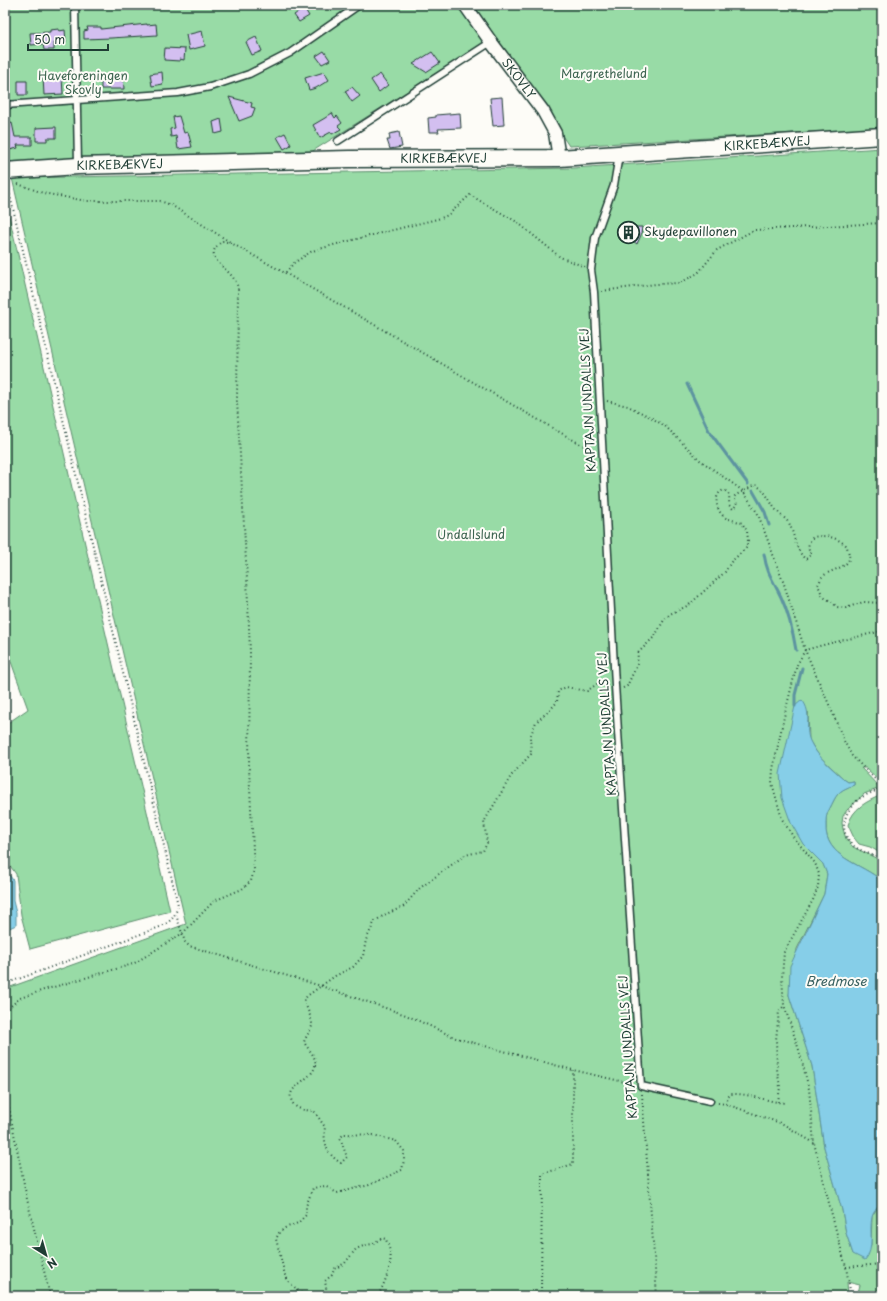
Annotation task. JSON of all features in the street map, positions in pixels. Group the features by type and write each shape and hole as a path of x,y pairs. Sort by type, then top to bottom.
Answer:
{"street":[{"name":"SKOVLY","path":"465,5 543,110 554,133 559,158"},
{"name":"KIRKEBÆKVEJ","path":"5,171 78,166 349,159 559,158 882,136"}],"lane":[{"path":"75,5 78,166"},
{"path":"5,105 178,93 210,87 249,74 290,53 359,5"},
{"path":"338,141 491,42"},
{"name":"KAPTAJN UNDALLS VEJ","path":"620,154 614,185 595,238 591,270 594,292 615,685 641,1086"},
{"path":"641,1086 710,1101"}],"path":[{"path":"602,456 231,243 171,205 160,202 86,201 43,193 6,180 178,905 176,915 185,942 188,946 321,986 406,1015 456,1038 573,1070 641,1086"},
{"path":"284,273 312,251 441,218 448,215 470,195 517,222 560,257 591,270"},
{"path":"594,292 680,282 698,273 717,250 754,230 882,223"},
{"path":"5,1010 20,998 133,964 183,934 214,901 242,889 251,881 254,870 249,768 250,652 248,579 237,400 238,288 234,279 217,262 214,255 218,244 223,241 231,243"},
{"path":"599,399 628,406 652,418 666,427 700,460 744,491 758,514 784,584 805,650 844,742 852,756 882,787 860,798 847,812 843,822 845,835 853,845 882,860"},
{"path":"304,1296 289,1282 285,1274 276,1239 279,1233 285,1228 298,1224 306,1215 306,1206 313,1188 325,1186 337,1193 369,1186 402,1170 404,1151 396,1141 373,1136 344,1134 340,1138 347,1157 341,1163 337,1161 326,1149 324,1136 325,1127 314,1111 296,1107 292,1102 290,1096 292,1090 309,1076 315,1067 315,1060 312,1053 304,1042 312,1025 304,1000 307,996 335,976 353,967 363,956 366,940 375,920 403,907 420,888 465,855 483,851 487,843 484,822 511,776 531,754 530,737 536,722 557,702 558,691 566,687 587,691 601,681 615,685 622,689 627,686 637,665 638,653 655,636 664,620 670,614 689,605 725,572 731,562 746,548 748,540 747,532 742,523 725,518 717,507 717,496 720,491 724,490 728,492 730,496 729,506 733,509 737,504 734,497 755,485 760,487 776,510 787,521 799,553 806,559 810,554 808,549 809,542 813,537 825,535 846,544 850,555 849,560 845,565 822,577 818,585 823,597 837,607 846,608 863,602 882,603"},
{"path":"851,1296 846,1267 814,1143 809,1089 799,1050 784,1005 782,977 784,952 813,900 818,887 819,874 815,863 794,838 782,819 772,783 773,769 784,717 797,665 805,650 882,631"},
{"path":"5,984 160,927 169,922 176,915"},
{"path":"778,1102 780,1087 777,1069 776,1040 779,1011 784,1005"},
{"path":"541,1296 542,1174 573,1164 573,1070"},
{"name":"KAPTAJN UNDALLS VEJ","path":"641,1086 657,1296"},
{"path":"5,1088 27,1199 50,1296"},
{"path":"726,1104 728,1097 731,1094 742,1094 786,1103"},
{"path":"710,1101 726,1104 783,1124 814,1143"},
{"path":"325,1296 327,1293 325,1281 332,1275 334,1269 345,1263 356,1249 372,1244 382,1238 386,1239 390,1252 390,1259 386,1281 378,1296"},
{"path":"846,1267 882,1264"}],"green space":[{"name":"Haveforeningen Skovly","path":"5,5 462,5 487,41 308,154 5,162"},
{"name":"Margrethelund","path":"474,5 882,5 882,128 569,146"},
{"name":"Undallslund","path":"882,148 882,783 866,768 861,768 880,788 864,794 847,810 843,816 842,823 846,839 853,847 882,861 882,881 846,859 831,845 827,836 826,821 828,812 838,794 844,789 854,785 854,781 848,782 845,780 819,756 809,740 808,712 803,844 823,864 827,874 824,894 797,949 789,995 812,1066 824,1147 842,1210 846,1233 853,1254 871,1245 872,1216 882,1201 882,1296 857,1296 860,1285 847,1282 848,1296 5,1296 5,989 186,924 12,178 573,168"},
{"path":"5,205 7,207 170,911 30,949 21,915 16,874 5,859 5,725 28,709 5,645"},
{"path":"882,795 882,854 870,847 859,844 854,838 848,825 853,814 861,806"}],"water":[{"name":"Bredmose","path":"802,700 807,710 808,736 813,747 845,780 848,782 854,781 854,785 844,789 838,794 828,812 826,821 827,836 831,845 846,859 882,881 882,1201 872,1217 871,1245 868,1256 865,1260 853,1254 846,1233 842,1210 824,1147 812,1066 789,995 790,966 824,894 827,874 823,864 803,844 791,823 782,798 780,774 795,706"},
{"path":"5,870 13,880 13,901 16,913 16,925 5,930"}],"building":[{"path":"304,8 309,16 299,22 294,15"},
{"path":"156,24 157,35 84,39 84,31 88,30 87,27 101,27 101,29"},
{"path":"59,29 59,31 65,30 66,42 54,43 54,50 44,50 43,44 31,45 30,33 50,32 50,30"},
{"path":"202,31 205,46 189,50 186,35"},
{"path":"256,37 262,51 252,55 246,42"},
{"path":"165,48 185,49 184,60 164,60"},
{"path":"324,51 330,60 322,64 316,56"},
{"path":"432,52 440,63 426,72 413,64"},
{"path":"162,72 163,84 152,86 150,74"},
{"path":"324,72 329,80 316,88 309,90 305,78"},
{"path":"380,74 388,85 379,92 371,80"},
{"path":"123,75 124,89 101,89 101,76"},
{"path":"43,77 62,77 63,94 44,95"},
{"path":"18,81 27,81 27,95 18,95"},
{"path":"352,87 360,96 352,102 345,91"},
{"path":"229,97 252,103 251,107 255,108 252,116 239,121"},
{"path":"502,97 504,125 493,126 490,98"},
{"path":"332,113 335,118 337,116 342,123 338,126 341,129 320,138 313,125"},
{"path":"460,113 461,128 438,129 439,132 429,132 428,118 436,117 436,115"},
{"path":"179,116 184,133 188,132 192,147 178,149 176,136 171,137 170,129 175,128 173,117"},
{"path":"221,119 223,132 215,134 213,122"},
{"path":"12,123 15,137 32,137 32,145 17,145 18,148 5,151 5,138 7,138 5,125"},
{"path":"56,127 56,138 47,138 47,141 36,141 36,128"},
{"path":"399,132 402,147 390,149 387,140 390,140 389,134"},
{"path":"285,133 291,145 284,149 277,137"},
{"name":"Skydepavillonen","path":"630,223 636,227 642,227 641,235 637,244 632,240 624,241 618,236 617,229 622,224"}],"waterway":[{"path":"687,384 709,431 748,484"},
{"path":"753,491 765,512 769,525"},
{"path":"764,554 769,572 786,610 796,650"},
{"path":"795,706 795,695 802,668"}],"place":[{"name":"Skydepavillonen","path":"629,232"}]}
